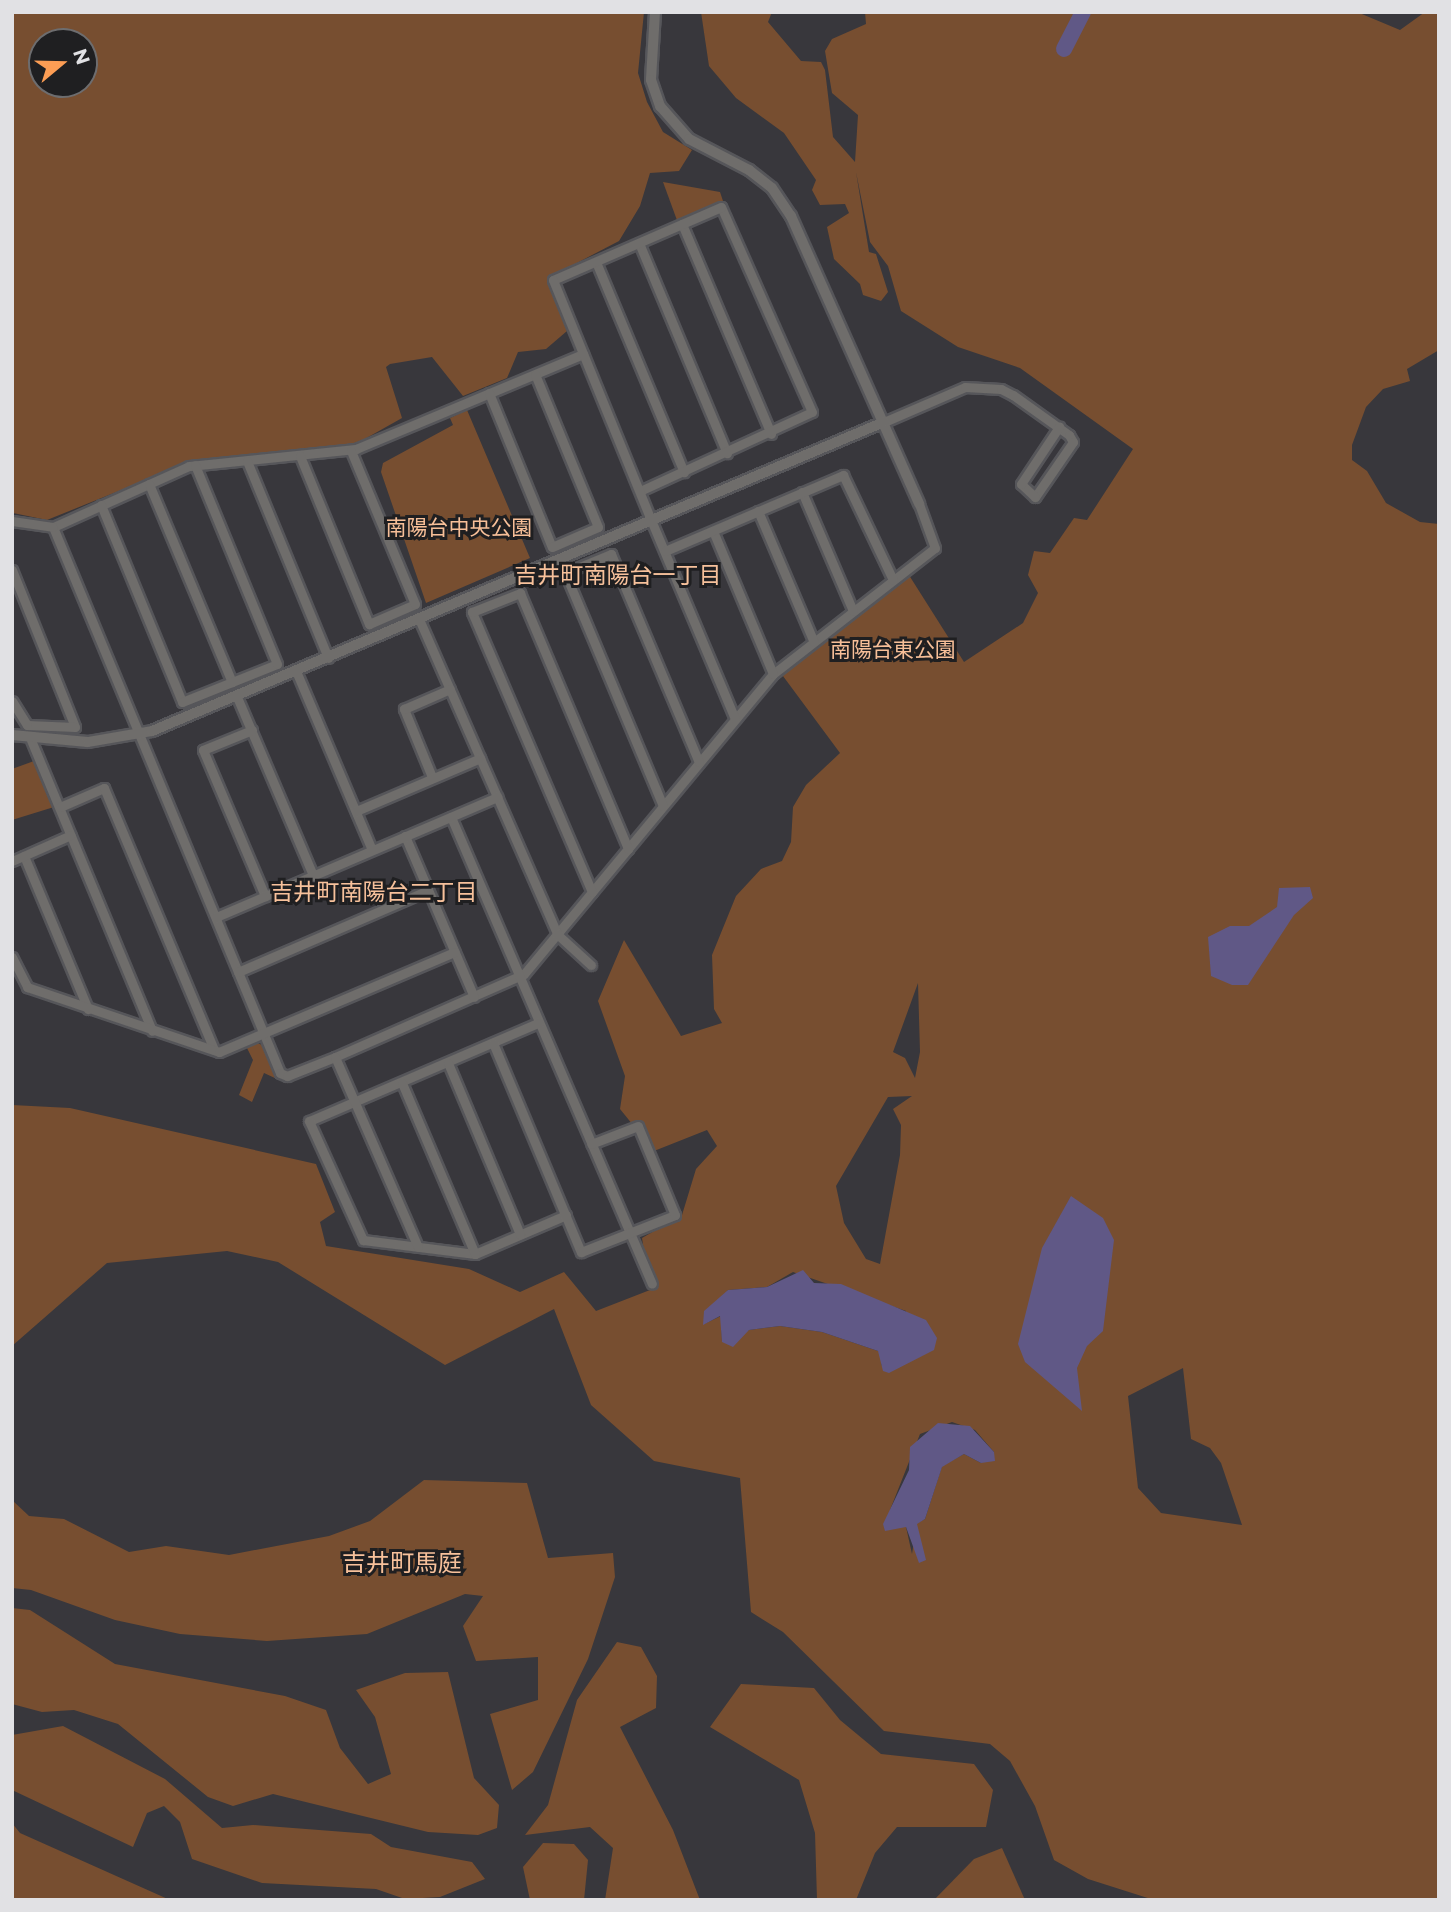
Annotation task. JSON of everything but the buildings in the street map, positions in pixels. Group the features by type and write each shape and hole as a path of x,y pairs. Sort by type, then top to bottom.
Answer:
{"street":[{"path":"53,527 136,735 216,917 280,1073 287,1076 335,1057 519,978 773,674 935,548 884,422 791,216 772,188 749,170 689,139 660,106 651,80 655,12"},
{"path":"640,491 771,434 812,412 725,208 553,280 651,520 735,719"},
{"path":"682,225 771,434"},
{"path":"639,243 727,453"},
{"path":"596,262 684,472"},
{"path":"12,521 53,527 195,466 351,451 583,354"},
{"path":"489,393 552,547 598,527 535,374"},
{"path":"12,736 31,740 88,742 136,735 237,697 651,520 978,385 1013,395 1059,427 1069,435 1072,446 1043,491 1029,496 1021,484 1059,427"},
{"path":"300,456 369,624 415,604 351,451"},
{"path":"247,461 328,658"},
{"path":"101,505 183,702 276,664 195,466"},
{"path":"665,551 843,475 849,478 893,580"},
{"path":"149,484 232,682"},
{"path":"802,492 853,611"},
{"path":"758,512 814,642"},
{"path":"713,531 773,674"},
{"path":"663,806 565,573 611,554 699,762"},
{"path":"12,570 75,727 27,725 12,701"},
{"path":"592,892 472,612 520,593 628,849"},
{"path":"419,619 557,934 591,965"},
{"path":"296,671 372,850"},
{"path":"432,777 404,709 450,689"},
{"path":"237,697 313,875"},
{"path":"251,730 203,750 265,896"},
{"path":"31,740 152,1031"},
{"path":"356,811 480,758"},
{"path":"60,807 104,788 214,1050"},
{"path":"216,917 497,797"},
{"path":"451,817 652,1284"},
{"path":"12,861 71,835"},
{"path":"405,836 474,997"},
{"path":"24,856 88,1009"},
{"path":"238,972 428,890"},
{"path":"12,958 27,987 214,1050 263,1033 455,952"},
{"path":"538,1023 309,1121 359,1236 475,1254 566,1215"},
{"path":"493,1043 582,1252 675,1215 638,1126 591,1144"},
{"path":"335,1057 418,1247"},
{"path":"448,1063 520,1234"},
{"path":"402,1083 475,1254"}],"green space":[{"path":"12,12 644,12 638,73 647,102 663,132 692,150 679,171 650,173 640,206 619,241 550,277 567,331 546,349 518,352 507,378 463,396 432,357 390,364 386,367 402,418 363,440 346,446 193,461 47,520 13,513"},
{"name":"南陽台東公園","path":"701,12 772,12 768,22 801,61 821,62 825,70 833,137 855,162 858,115 832,93 825,51 832,39 866,24 865,12 1357,12 1400,30 1425,12 1439,12 1439,350 1407,369 1410,381 1383,389 1366,407 1352,445 1352,460 1367,471 1386,503 1420,522 1439,524 1439,1900 1154,1900 1088,1879 1054,1860 1035,1806 1010,1761 990,1744 884,1731 783,1632 751,1612 740,1478 654,1461 591,1405 554,1309 445,1365 278,1262 227,1251 107,1263 12,1346 12,1105 70,1108 316,1164 335,1212 320,1222 326,1246 469,1269 520,1292 564,1272 596,1311 650,1290 642,1238 682,1215 696,1169 717,1146 707,1130 654,1151 620,1109 625,1076 598,1001 624,940 681,1036 722,1023 714,1009 712,955 736,896 761,869 782,861 791,842 793,807 806,785 840,753 780,672 907,572 964,662 1023,623 1038,593 1028,575 1034,551 1050,553 1074,518 1087,520 1133,449 1020,368 958,347 901,311 888,266 870,242 856,172 869,252 876,254 888,292 881,301 863,295 860,284 834,259 827,227 849,213 845,204 820,205 812,190 816,180 784,133 736,98 709,66","holes":["918,983 920,1052 915,1078 905,1058 893,1052","912,1096 893,1109 901,1125 900,1155 880,1264 866,1259 844,1223 836,1186 888,1097","793,1272 906,1311 881,1366 883,1355 878,1351 822,1332 780,1326 749,1330 722,1342 721,1316 704,1324 728,1290 767,1287","1183,1368 1191,1439 1210,1448 1221,1463 1242,1525 1161,1513 1138,1488 1128,1396","952,1422 975,1430 994,1452 981,1463 964,1454 942,1466 925,1519 917,1523 912,1554 906,1527 890,1510 920,1434"]},
{"path":"663,182 720,192 724,204 678,223"},
{"name":"南陽台中央公園","path":"467,410 530,558 426,603 381,472 383,463 453,425 450,418"},
{"path":"34,761 54,807 12,820 12,769"},
{"path":"255,1042 262,1045 277,1079 264,1073 252,1102 239,1095 253,1060 246,1046"},
{"path":"424,1480 527,1483 548,1558 613,1553 615,1577 588,1659 533,1772 512,1790 490,1714 538,1700 538,1657 476,1661 463,1626 483,1596 465,1594 367,1634 267,1641 180,1634 115,1620 31,1590 12,1588 12,1500 29,1516 64,1519 129,1552 166,1546 229,1555 329,1536 370,1521"},
{"path":"12,1608 30,1610 115,1664 285,1696 326,1710 340,1748 368,1784 391,1774 375,1717 356,1690 405,1673 448,1672 474,1778 499,1805 497,1828 478,1835 428,1832 273,1794 233,1806 208,1797 118,1724 74,1710 42,1712 12,1704"},
{"path":"617,1642 641,1647 657,1676 656,1708 620,1727 673,1830 700,1900 605,1900 613,1848 590,1827 525,1835 548,1805 577,1700"},
{"path":"741,1684 814,1688 840,1720 881,1754 974,1764 993,1790 986,1827 897,1827 875,1853 856,1900 817,1900 815,1833 799,1780 710,1727"},
{"path":"63,1726 165,1779 222,1828 253,1825 371,1834 391,1847 472,1862 485,1879 440,1897 405,1899 376,1889 262,1883 192,1859 180,1822 164,1806 147,1813 133,1847 12,1790 12,1735"},
{"path":"12,1823 20,1833 170,1900 12,1900"},
{"path":"543,1843 574,1844 588,1860 584,1900 530,1900 523,1867"},
{"path":"1002,1848 1025,1900 934,1900 974,1859"}],"shaded area":[{"path":"1310,887 1313,898 1294,915 1248,985 1232,985 1211,976 1208,937 1230,926 1249,926 1277,907 1279,888"},
{"path":"1071,1196 1103,1218 1114,1240 1103,1331 1087,1346 1077,1368 1082,1411 1025,1362 1018,1344 1042,1248"},
{"path":"803,1270 814,1283 841,1284 926,1320 937,1338 934,1350 889,1373 883,1371 878,1351 822,1332 780,1326 749,1330 733,1347 722,1342 720,1316 703,1325 704,1311 728,1290 767,1287"},
{"path":"938,1423 970,1426 994,1452 995,1461 981,1463 964,1454 942,1467 925,1519 917,1524 926,1560 919,1563 906,1527 885,1531 883,1524 909,1470 910,1447"}],"waterway":[{"path":"1064,49 1083,12"}],"district":[{"name":"吉井町南陽台一丁目","path":"618,575"},
{"name":"吉井町南陽台二丁目","path":"374,892"},
{"name":"吉井町馬庭","path":"402,1563"}]}
